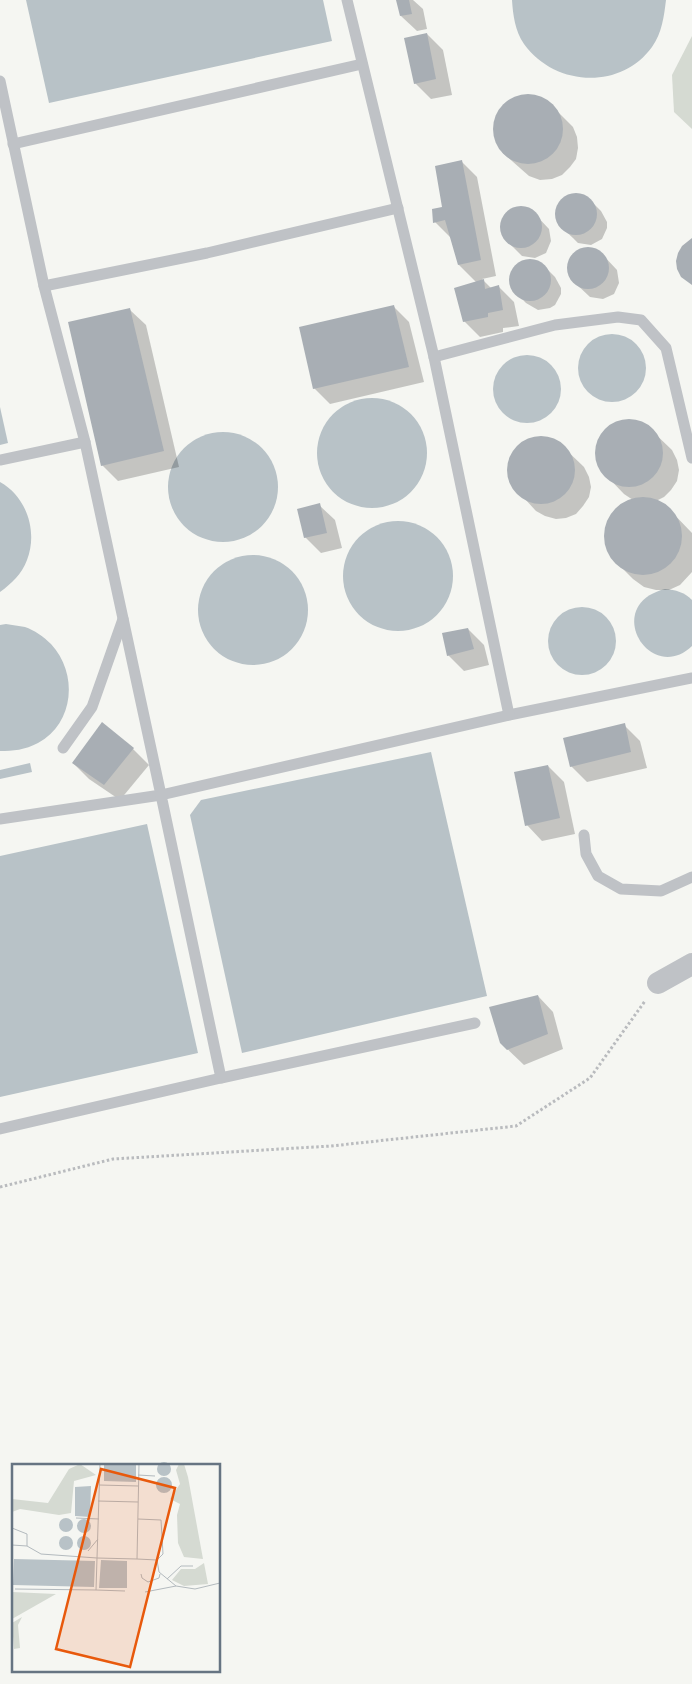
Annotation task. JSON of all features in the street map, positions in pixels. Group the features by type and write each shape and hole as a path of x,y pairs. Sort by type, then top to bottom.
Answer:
{"street":[{"path":"658,983 692,964"}],"lane":[{"path":"347,0 434,357 510,715"},
{"path":"13,144 362,64"},
{"path":"0,81 44,286 85,442 221,1078"},
{"path":"44,286 207,253 398,208"},
{"path":"434,357 555,325 618,316 641,320 666,348 692,458"},
{"path":"0,460 85,442"},
{"path":"63,748 92,707 123,619"},
{"path":"0,819 161,795 510,715 692,680"},
{"path":"584,835 586,854 598,876 621,889 661,891 692,878"},
{"path":"0,1129 221,1078 475,1023"}],"path":[{"path":"0,1187 113,1159 332,1146 516,1126 590,1078 658,983"}],"shaded area":[{"path":"26,0 323,0 332,41 49,103"},
{"path":"512,0 666,0 658,36 652,47 639,61 623,71 587,78 569,75 552,68 537,58 524,44 518,34"},
{"path":"692,36 692,129 674,112 672,75"},
{"path":"612,334 625,337 636,344 643,355 646,368 643,381 636,392 625,399 612,402 599,399 588,392 581,381 578,368 581,355 588,344 599,337"},
{"path":"527,355 540,358 551,365 558,376 561,389 558,402 551,413 540,420 527,423 514,420 503,413 496,402 493,389 496,376 503,365 514,358"},
{"path":"372,398 393,402 411,414 423,432 427,453 423,474 411,492 393,504 372,508 351,504 333,492 321,474 317,453 321,432 333,414 351,402"},
{"path":"0,407 8,443 0,445"},
{"path":"223,432 244,436 262,448 274,466 278,487 274,508 262,526 244,538 223,542 202,538 184,526 172,508 168,487 172,466 184,448 202,436"},
{"path":"0,482 17,497 23,506 28,516 31,538 27,560 22,570 0,592"},
{"path":"398,521 419,525 437,537 449,555 453,576 449,597 437,615 419,627 398,631 377,627 359,615 347,597 343,576 347,555 359,537 377,525"},
{"path":"253,555 274,559 292,571 304,589 308,610 304,631 292,649 274,661 253,665 232,661 214,649 202,631 198,610 202,589 214,571 232,559"},
{"path":"665,589 680,592 692,600 692,646 676,656 661,656 648,650 639,638 634,625 636,610 646,598"},
{"path":"582,607 595,610 606,617 613,628 616,641 613,654 606,665 595,672 582,675 569,672 558,665 551,654 548,641 551,628 558,617 569,610"},
{"path":"6,624 28,628 51,644 60,656 66,669 69,683 65,711 59,723 50,734 38,743 28,747 0,751 0,625"},
{"path":"431,752 487,996 242,1053 190,815 201,800"},
{"path":"30,763 32,772 0,779 0,770"},
{"path":"147,824 198,1053 0,1097 0,856"}],"building":[{"path":"396,0 409,0 412,14 400,16"},
{"path":"427,33 436,79 414,84 404,38"},
{"path":"528,94 541,97 553,104 560,116 563,129 560,142 553,154 541,161 528,164 515,161 503,154 496,142 493,129 496,116 503,104 515,97"},
{"path":"462,160 481,260 458,265 445,220 433,223 432,209 442,207 435,166"},
{"path":"576,193 591,199 597,214 591,229 576,235 561,229 555,214 561,199"},
{"path":"521,206 536,212 542,227 536,242 521,248 506,242 500,227 506,212"},
{"path":"692,238 692,285 681,277 676,261 682,246"},
{"path":"588,247 603,253 609,268 603,283 588,289 573,283 567,268 573,253"},
{"path":"530,259 545,265 551,280 545,295 530,301 515,295 509,280 515,265"},
{"path":"484,279 485,289 499,285 503,310 488,313 488,317 463,322 454,288"},
{"path":"394,305 409,367 313,389 299,327"},
{"path":"130,308 164,451 101,466 68,322"},
{"path":"629,419 642,422 653,429 660,440 663,453 660,466 653,477 642,484 629,487 616,484 605,477 598,466 595,453 598,440 605,429 616,422"},
{"path":"541,436 554,439 565,446 572,457 575,470 572,483 565,494 554,501 541,504 528,501 517,494 510,483 507,470 510,457 517,446 528,439"},
{"path":"643,497 658,500 670,509 679,521 682,536 679,551 670,563 658,572 643,575 628,572 616,563 607,551 604,536 607,521 616,509 628,500"},
{"path":"320,503 327,533 304,538 297,509"},
{"path":"468,628 474,649 447,656 442,633"},
{"path":"102,722 134,748 104,785 72,763"},
{"path":"625,723 631,752 570,767 563,738"},
{"path":"548,765 560,818 525,826 514,772"},
{"path":"538,995 548,1034 507,1050 500,1043 489,1007"}]}
